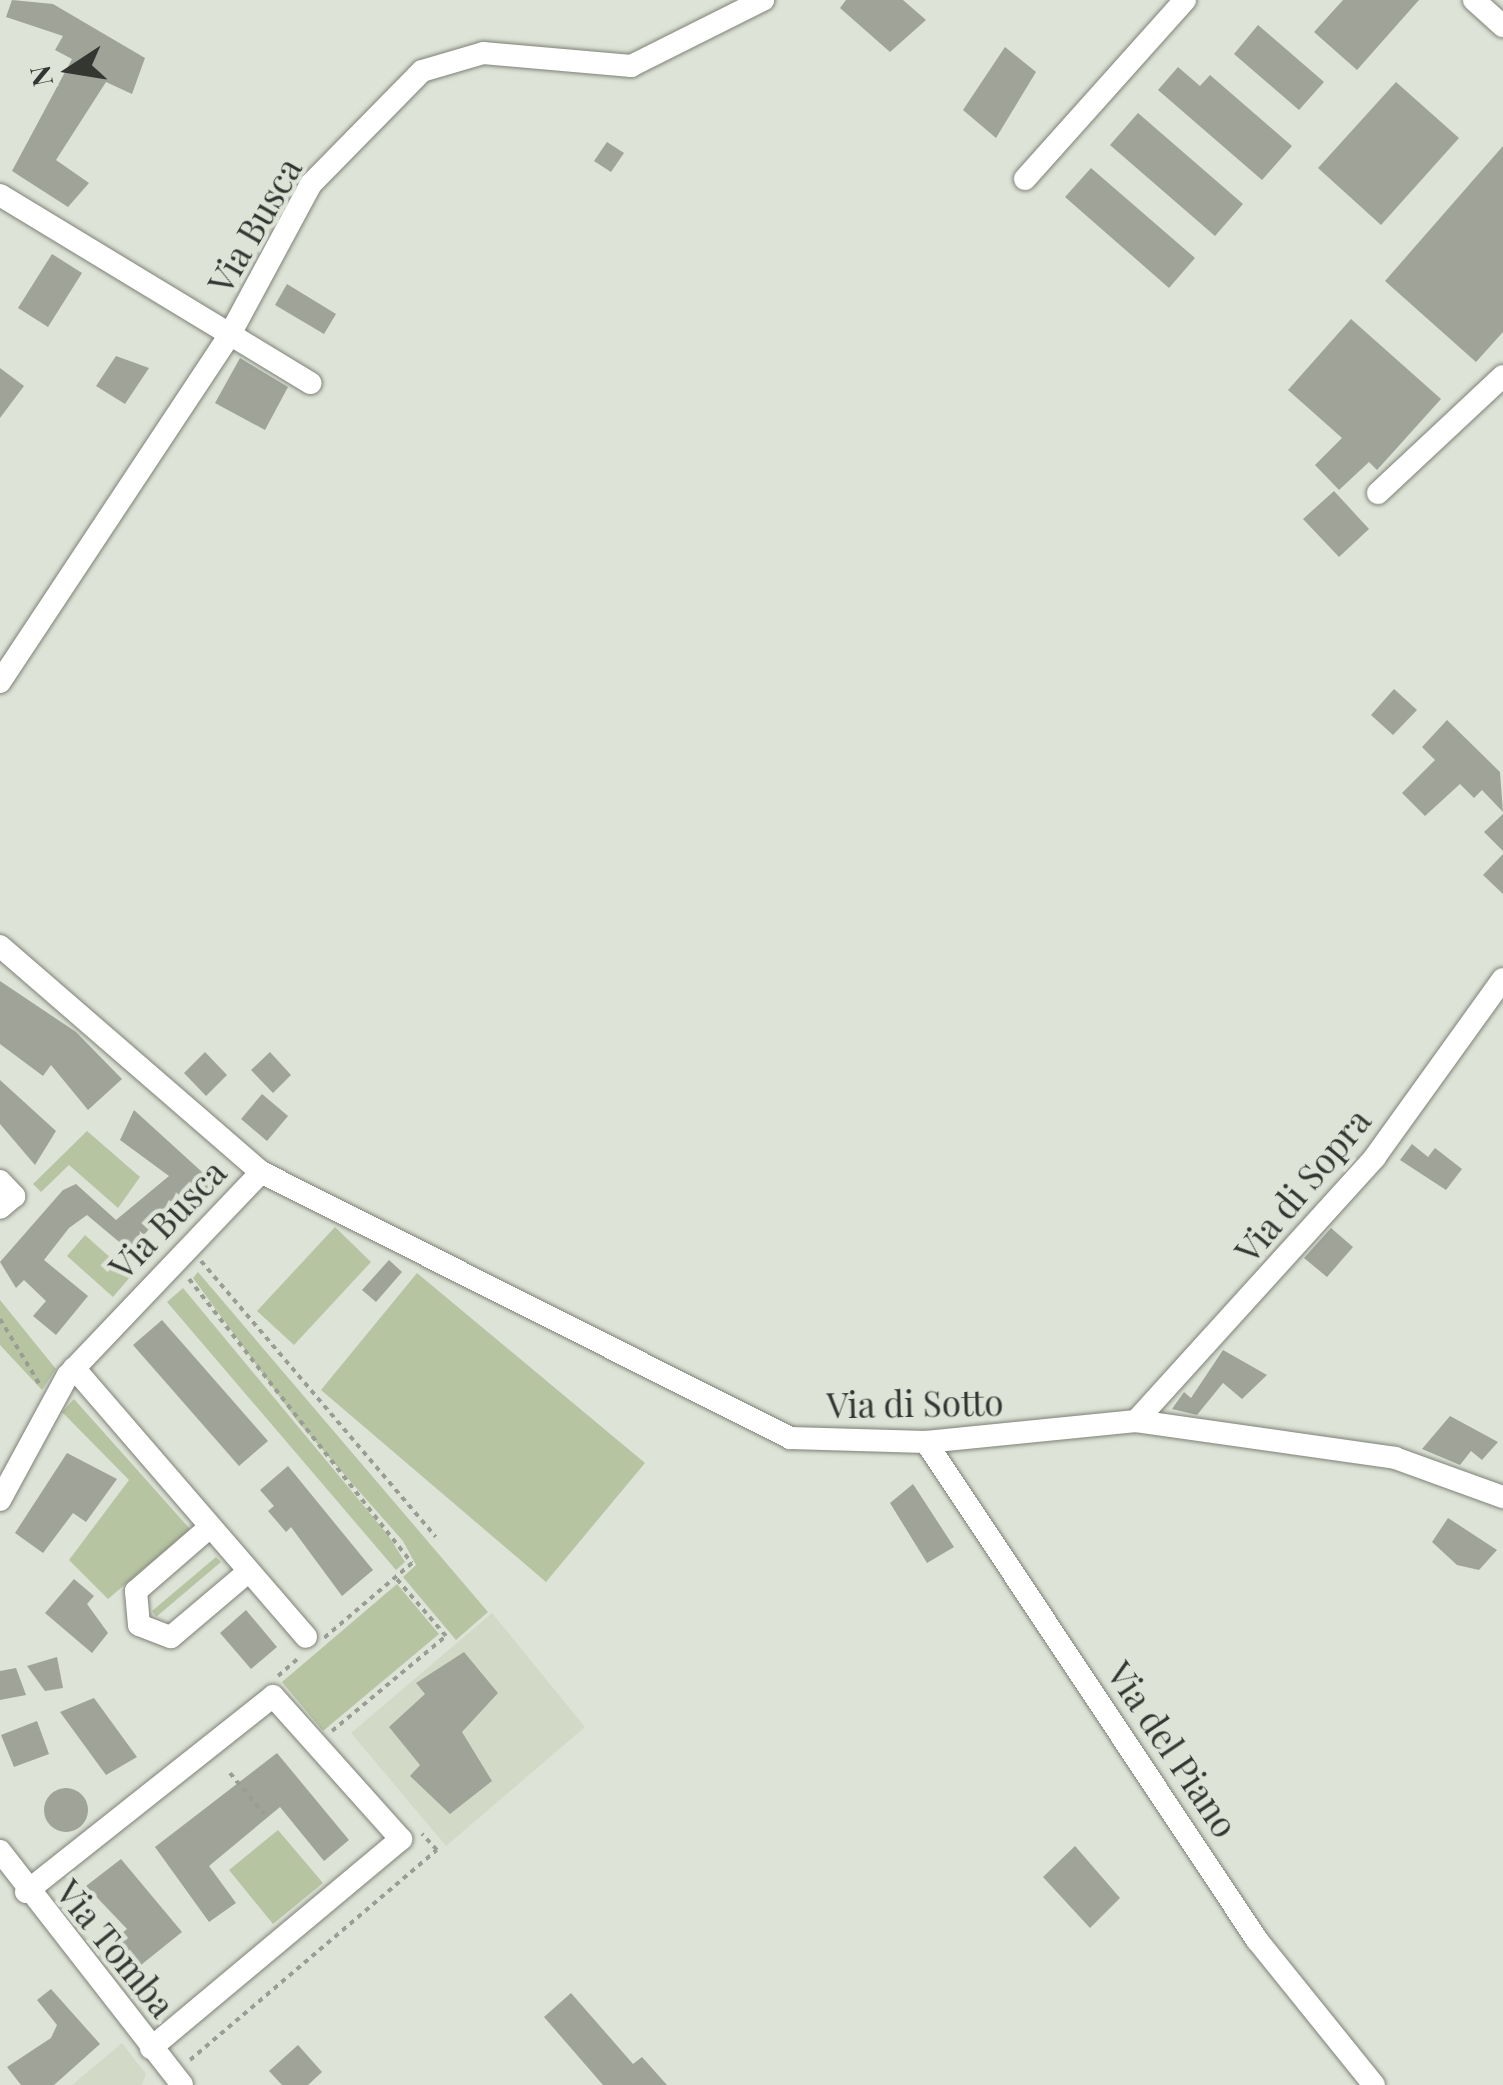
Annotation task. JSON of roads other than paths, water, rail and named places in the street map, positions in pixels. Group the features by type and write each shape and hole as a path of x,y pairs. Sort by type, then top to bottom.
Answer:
{"street":[{"name":"Via Busca","path":"0,682 228,338 311,184 422,71 483,53 631,66 764,0"},
{"path":"1025,179 1186,0"},
{"path":"1474,0 1503,26"},
{"path":"0,195 228,338 310,383"},
{"path":"1378,493 1503,376"},
{"name":"Via Busca","path":"0,946 90,1015 261,1172 74,1368 0,1500"},
{"name":"Via di Sopra","path":"1136,1422 1375,1157 1503,979"},
{"name":"Via di Sotto","path":"261,1172 734,1415 790,1438 926,1442 1136,1422 1395,1458 1503,1498"},
{"path":"0,1181 14,1196 0,1208"},
{"path":"74,1368 306,1637"},
{"name":"Via del Piano","path":"926,1442 1257,1940 1374,2085"},
{"path":"210,1527 136,1591 140,1624 172,1637 250,1572"},
{"path":"26,1892 273,1696 401,1839 151,2048"},
{"name":"Via Tomba","path":"0,1851 26,1892 182,2085"}]}
